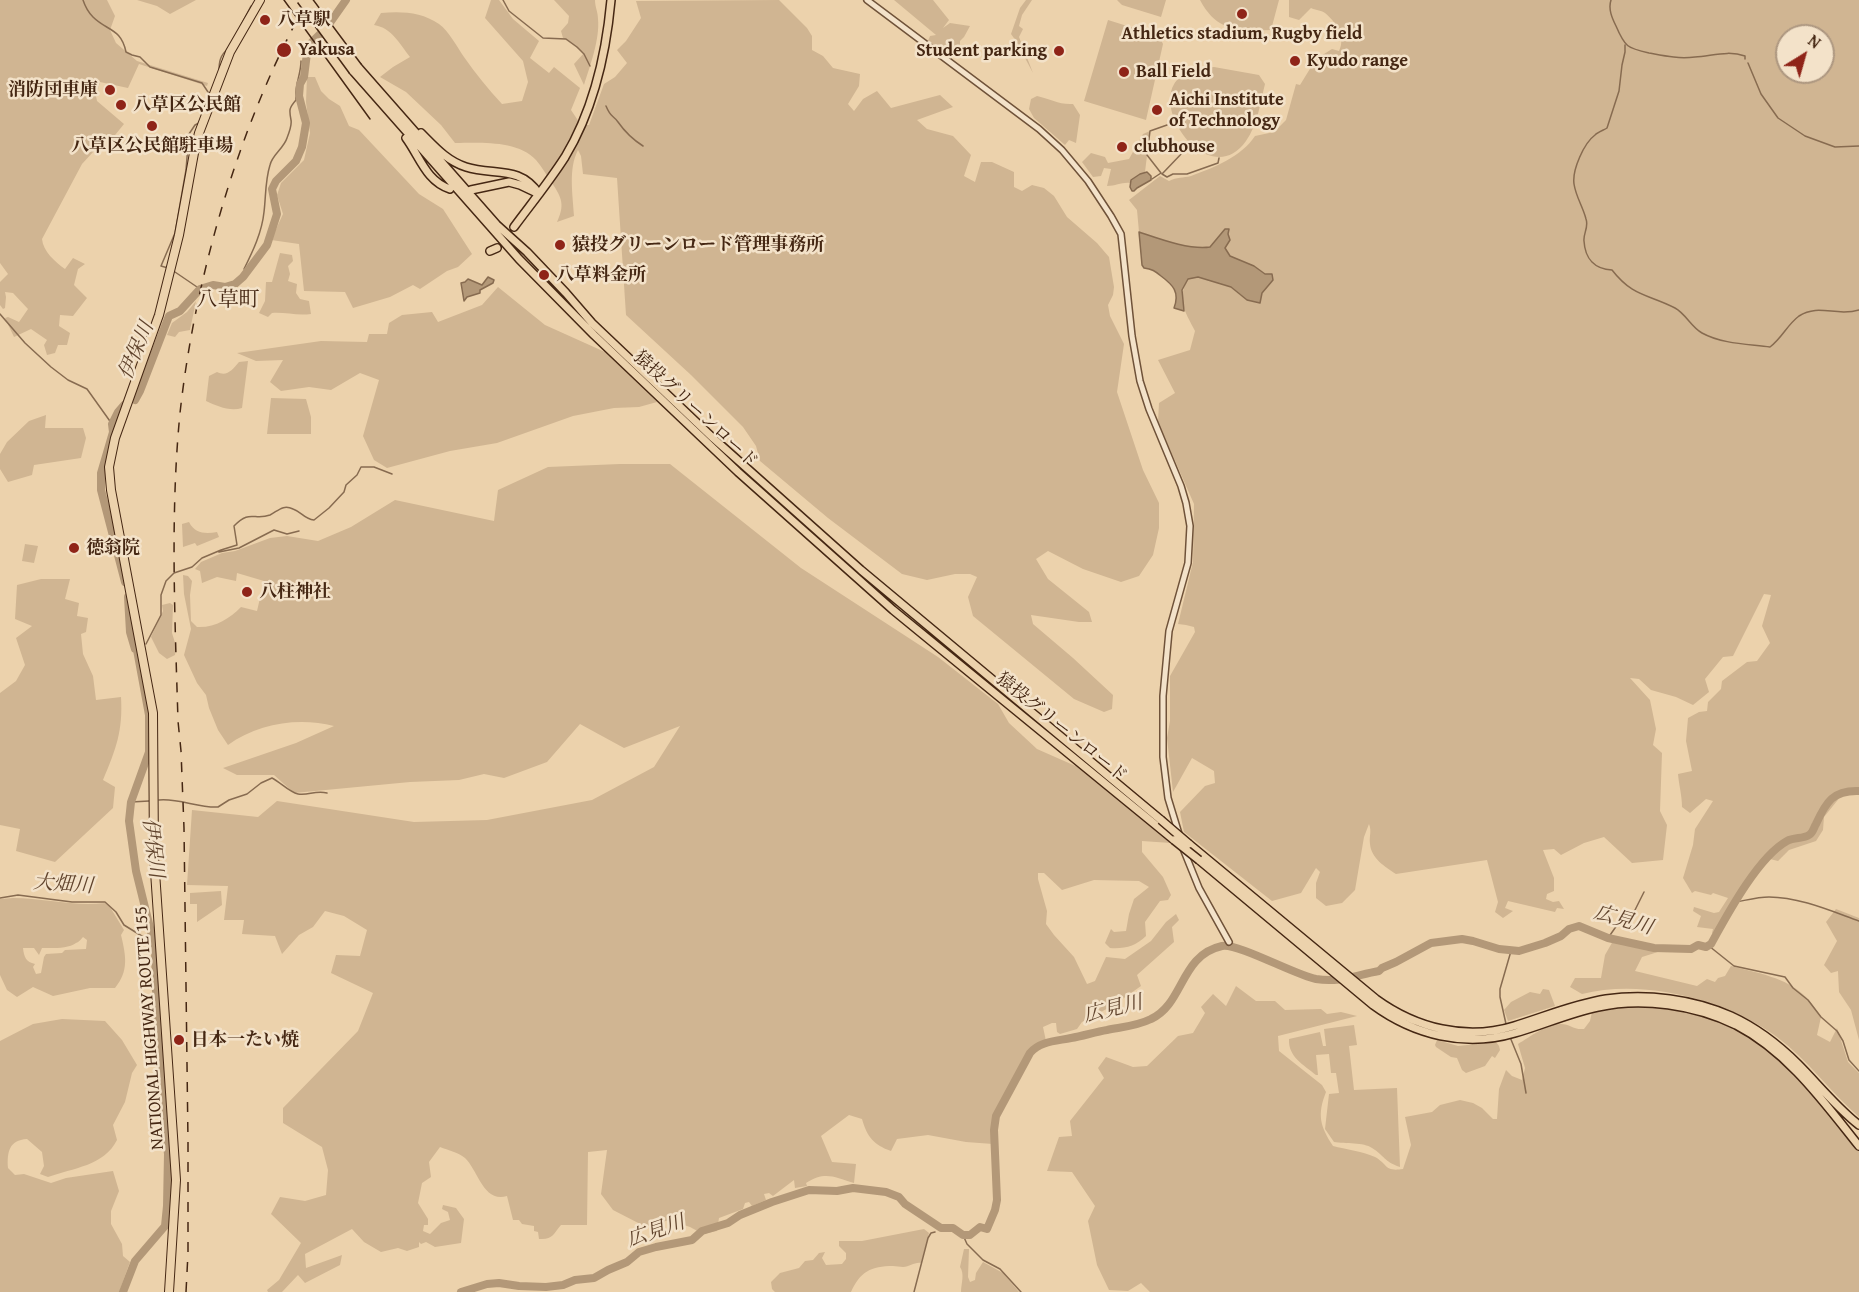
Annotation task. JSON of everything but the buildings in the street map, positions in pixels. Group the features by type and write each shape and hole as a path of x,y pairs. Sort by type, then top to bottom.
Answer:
{"highway":[{"name":"NATIONAL HIGHWAY ROUTE 155","path":"169,1292 176,1180 154,857 153,713 111,490 109,467 115,438 159,315 179,235 201,127 230,52 260,0"}],"main road":[{"path":"301,0 355,69"},
{"path":"309,0 355,69"},
{"path":"514,227 566,155 581,125 594,92 605,49 611,0"},
{"name":"猿投グリーンロード","path":"355,69 377,89 497,225 567,293 592,323 713,438 861,570 1161,820 1380,1010 1401,1023 1432,1034 1465,1039 1505,1036 1574,1013 1624,1003 1666,1005 1709,1014 1736,1025 1785,1059 1859,1146"},
{"name":"猿投グリーンロード","path":"355,69 398,122 539,279 738,472 893,610 1332,966"},
{"path":"377,89 448,158 477,170 510,173 532,184 539,194"},
{"path":"398,122 429,176 441,186 450,189"},
{"path":"471,190 509,182 520,184 539,194"},
{"name":"猿投グリーンロード","path":"1357,988 1403,1017 1433,1028 1458,1032 1498,1030 1577,1005 1606,999 1646,997 1671,999 1704,1006 1731,1016 1771,1041 1796,1062 1835,1104 1859,1125"}],"street":[{"path":"867,0 1038,129 1062,150 1096,193 1121,234 1132,336 1140,381 1149,409 1181,486 1190,526 1188,563 1169,631 1163,696 1163,757 1168,798 1185,853 1228,942"}],"shaded area":[{"path":"0,0 107,0 115,16 110,30 116,43 137,61 208,83 207,86 139,64 128,88 100,82 97,101 124,124 111,140 106,138 82,164 42,239 47,252 65,269 73,258 85,264 78,269 74,285 87,298 73,316 60,315 59,326 70,333 67,345 58,345 55,353 47,355 44,345 47,340 31,329 14,337 5,318 19,322 28,309 13,293 5,292 5,308 3,309 0,305 0,282 8,274 0,263"},
{"path":"137,0 196,0 170,14 157,6"},
{"path":"491,0 499,0 513,19 539,41 530,58 549,73 554,67 580,88 571,110 581,125 589,125 604,84 615,77 627,63 617,50 641,18 636,1 779,0 807,28 812,36 812,50 823,56 833,68 860,74 859,86 848,104 854,111 863,99 877,91 891,108 940,95 953,107 917,120 927,129 953,136 971,155 964,176 975,182 981,162 992,162 1014,172 1014,187 1022,191 1032,185 1044,188 1054,196 1067,217 1097,243 1109,257 1114,287 1108,305 1110,316 1124,344 1117,392 1143,470 1159,503 1159,528 1153,555 1139,576 1121,582 1083,569 1048,551 1036,559 1048,579 1089,612 1092,622 1031,615 1033,624 1113,695 1112,709 1104,712 1074,699 973,616 968,597 977,577 970,574 955,574 927,580 902,574 828,518 760,461 756,446 743,427 626,315 617,178 583,174 578,150 572,174 574,216 557,222 562,206 560,197 536,160 519,149 509,146 455,143 441,125 406,92 380,77 410,57 386,29 374,25 381,13 411,13 426,17 443,27 502,104 522,101 528,82 523,61 485,18"},
{"path":"554,0 595,0 598,35 584,85 574,64 584,53 563,38 561,31 568,23 569,16"},
{"path":"894,0 933,0 949,20 943,28 950,23 970,26 960,41 955,55 949,56 928,41 930,36 936,35"},
{"path":"1026,0 1032,0 1022,15 1019,26 1023,29 1019,37 1033,73 1011,34 1020,8"},
{"path":"1117,0 1166,0 1161,17 1122,5"},
{"name":"Athletics stadium, Rugby field","path":"1200,0 1279,0 1271,30 1259,30 1239,29 1221,24 1207,11"},
{"path":"1289,0 1859,0 1859,794 1841,796 1824,817 1823,830 1816,841 1789,850 1778,861 1766,858 1745,883 1716,934 1712,933 1713,929 1697,927 1701,916 1693,911 1694,907 1714,913 1719,912 1728,898 1713,893 1711,895 1695,891 1692,893 1683,878 1693,845 1695,829 1713,801 1706,799 1690,813 1682,807 1678,774 1692,771 1686,741 1688,718 1699,712 1707,711 1708,702 1721,689 1722,681 1747,662 1757,661 1770,643 1762,626 1771,595 1764,594 1733,656 1723,657 1705,679 1709,692 1693,705 1676,697 1651,690 1639,679 1630,678 1650,700 1656,729 1653,745 1662,753 1660,811 1667,825 1663,860 1632,863 1604,837 1584,843 1561,855 1554,849 1543,850 1554,878 1554,891 1547,894 1546,899 1553,902 1559,901 1564,909 1557,908 1555,912 1508,901 1505,908 1513,911 1503,918 1495,912 1498,902 1487,860 1396,874 1373,854 1369,824 1364,837 1355,890 1342,903 1326,906 1316,898 1316,883 1320,872 1316,868 1301,893 1272,901 1184,832 1180,812 1205,786 1215,783 1214,771 1192,758 1173,792 1167,738 1170,721 1170,676 1195,632 1194,627 1178,624 1193,562 1194,504 1158,422 1159,403 1175,393 1158,360 1190,350 1195,331 1182,299 1184,286 1188,279 1198,277 1231,287 1240,295 1260,303 1265,274 1254,266 1230,256 1225,248 1229,229 1225,229 1210,247 1201,248 1174,243 1139,232 1137,210 1129,200 1160,176 1169,181 1191,176 1218,165 1235,156 1255,136 1274,132 1286,120 1296,84 1300,85 1316,59 1332,49 1339,51 1341,46 1341,35 1336,25 1323,12 1311,8 1299,20 1289,17"},
{"name":"Ball Field","path":"1108,20 1159,36 1163,44 1146,120 1084,101"},
{"path":"1214,67 1259,75 1265,84 1256,121 1246,141 1231,154 1216,157 1201,151 1187,140 1177,124 1171,107 1171,91 1179,78 1191,71"},
{"path":"307,77 315,77 321,91 340,106 349,126 359,130 419,194 443,209 472,254 458,267 447,271 420,289 413,285 390,297 353,308 345,292 304,291 299,244 271,240 283,214 277,195 281,183 304,160 310,133 306,102"},
{"path":"1037,96 1059,103 1073,104 1080,115 1076,143 1069,140 1065,145 1034,118 1029,109 1031,99"},
{"path":"1150,131 1145,172 1131,180 1130,183 1107,186 1111,169 1104,168 1101,176 1093,177 1082,162 1091,153 1105,157 1108,163 1129,159 1143,134"},
{"path":"1147,172 1151,180 1132,191 1131,180"},
{"path":"1225,229 1229,229 1230,240 1225,248 1230,256 1254,266 1265,274 1272,274 1273,280 1262,293 1260,303 1247,300 1231,287 1198,277 1188,279 1182,290 1184,311 1174,308 1176,293 1172,286 1157,273 1142,265 1139,232 1175,243 1202,248 1210,247"},
{"path":"280,253 292,255 293,261 288,266 290,274 288,281 297,284 296,293 300,299 309,301 311,314 272,313 268,317 259,313 265,301 266,282 272,282"},
{"path":"488,277 494,280 493,283 480,290 480,293 467,297 464,301 461,283 468,279 482,285"},
{"path":"498,287 545,325 605,352 657,402 639,407 614,408 573,416 497,443 450,451 387,468 374,460 363,436 379,380 360,373 331,390 309,387 281,391 270,382 283,360 256,361 237,353 321,341 367,342 369,334 387,334 389,323 402,315 432,312 438,322 482,305"},
{"path":"196,301 190,330 179,332 175,337 167,335 172,323 187,312"},
{"path":"248,361 242,408 228,409 206,401 209,376 217,372 227,373 239,362"},
{"path":"271,398 306,399 311,417 311,434 267,434"},
{"path":"46,415 45,428 83,428 86,438 81,458 34,465 32,475 8,482 0,469 0,454 7,442 29,421"},
{"path":"670,464 801,568 938,657 998,704 1009,723 1037,749 1080,768 1171,843 1142,841 1142,852 1163,877 1171,895 1168,900 1160,901 1145,922 1146,936 1125,947 1110,948 1105,943 1111,929 1114,932 1126,931 1134,899 1149,887 1139,881 1094,880 1062,890 1044,873 1038,873 1047,911 1046,924 1074,957 1087,984 1095,981 1106,957 1125,959 1151,941 1166,922 1176,914 1179,920 1172,927 1174,942 1137,975 1141,986 1114,1005 1082,1022 1077,1029 1060,1034 1057,1032 1056,1023 1043,1027 1046,1041 1034,1046 1029,1052 995,1114 993,1144 928,1135 897,1139 891,1151 872,1140 862,1119 849,1115 821,1136 832,1162 856,1164 854,1183 824,1176 806,1183 807,1186 795,1188 794,1180 773,1196 769,1193 764,1194 766,1200 752,1206 749,1202 745,1203 743,1209 719,1218 717,1231 703,1234 669,1220 646,1227 613,1210 601,1194 607,1150 588,1152 587,1225 561,1225 552,1236 544,1239 539,1239 534,1226 513,1220 507,1196 492,1195 465,1158 440,1147 429,1162 431,1177 422,1183 418,1203 428,1219 428,1225 424,1225 423,1231 430,1234 441,1223 450,1220 448,1212 442,1209 443,1205 456,1208 464,1219 461,1243 435,1247 426,1242 421,1244 419,1242 419,1247 407,1251 398,1248 381,1252 364,1242 352,1229 305,1254 306,1268 342,1255 340,1265 305,1283 298,1275 282,1292 268,1292 267,1290 279,1280 301,1243 271,1214 280,1197 305,1201 326,1195 328,1170 322,1147 283,1123 283,1108 358,1031 373,993 331,973 336,955 360,956 367,930 344,916 325,911 313,927 299,935 282,954 275,936 242,934 244,920 224,920 228,886 187,885 192,810 258,817 277,801 414,822 487,820 592,800 654,767 680,726 624,748 580,724 547,762 504,778 484,774 459,780 410,782 294,793 274,775 237,775 223,768 296,743 334,726 307,722 279,724 252,731 228,745 218,730 206,695 197,683 184,655 191,629 183,575 188,576 192,581 191,621 197,627 210,626 227,619 241,607 257,611 264,581 237,573 236,581 217,577 202,583 200,571 195,569 201,562 222,553 235,551 270,538 287,536 318,541 351,527 395,500 494,521 498,490 548,467"},
{"path":"189,522 198,531 217,532 219,537 197,546 195,543 183,547 182,524"},
{"path":"25,544 38,546 34,563 22,561"},
{"path":"41,579 70,579 65,599 79,603 77,616 88,618 86,632 81,634 83,654 93,676 96,700 121,697 118,740 103,780 115,787 113,808 55,862 16,851 20,829 0,825 0,693 16,681 25,665 16,638 32,626 15,619 17,585"},
{"path":"170,603 173,605 172,633 176,646 175,655 167,659 159,653 151,637 163,611 162,605"},
{"path":"221,891 222,905 197,922 197,904 190,904 190,893"},
{"path":"25,898 82,904 105,903 124,930 121,935 125,957 124,969 115,988 90,988 53,996 33,987 17,997 7,990 0,975 0,899","holes":["83,937 87,940 86,949 46,954 41,973 36,974 33,967 35,964 28,960 23,951 23,948 34,948 39,955 42,948 69,946"]},
{"path":"1836,909 1859,918 1859,1040 1851,1010 1839,992 1838,971 1831,973 1824,965 1837,941 1826,922"},
{"path":"1613,941 1677,951 1661,951 1642,957 1635,971 1697,986 1707,979 1715,982 1718,978 1725,976 1731,966 1780,980 1798,990 1821,1017 1817,1035 1830,1042 1837,1028 1848,1062 1859,1073 1859,1117 1788,1046 1757,1024 1734,1012 1710,1003 1658,991 1606,990 1582,994 1570,987 1575,978 1601,978 1605,955"},
{"path":"1236,986 1256,1001 1275,1001 1285,1010 1321,1009 1327,1014 1341,1012 1357,1016 1278,1036 1279,1051 1322,1085 1326,1092 1321,1107 1321,1120 1333,1146 1371,1155 1392,1169 1403,1169 1411,1145 1405,1117 1432,1112 1440,1105 1460,1100 1473,1103 1493,1119 1497,1119 1499,1089 1506,1070 1512,1076 1522,1080 1525,1068 1518,1044 1550,1026 1564,1024 1584,1029 1590,1021 1592,1012 1644,1006 1672,1008 1710,1018 1748,1036 1775,1056 1801,1081 1859,1151 1859,1292 1150,1292 1141,1283 1128,1291 1109,1290 1097,1265 1088,1221 1095,1206 1072,1172 1047,1171 1059,1137 1072,1136 1070,1121 1104,1078 1098,1068 1106,1057 1133,1067 1147,1066 1178,1036 1193,1033 1205,1013 1201,1007 1213,994 1226,1006"},
{"path":"1543,989 1549,990 1555,1006 1508,1021 1504,1010 1511,1002 1530,992 1540,994"},
{"path":"62,1019 105,1021 122,1040 137,1065 132,1073 125,1102 113,1125 117,1140 111,1149 96,1161 48,1177 40,1174 44,1166 42,1152 27,1139 21,1140 10,1148 8,1168 15,1175 24,1174 51,1183 66,1178 113,1171 119,1191 111,1211 111,1224 122,1244 123,1256 130,1262 119,1292 0,1292 0,1041 33,1024"},
{"path":"1354,1025 1357,1045 1349,1046 1354,1090 1397,1088 1400,1167 1390,1163 1369,1146 1334,1142 1325,1129 1329,1094 1339,1093 1336,1073 1331,1073 1329,1054 1316,1055 1318,1075 1316,1075 1294,1056 1289,1045 1289,1039 1320,1032 1323,1046 1326,1046 1324,1029"},
{"path":"1437,1040 1458,1046 1496,1042 1500,1050 1495,1058 1492,1056 1485,1066 1466,1073 1462,1070 1457,1058 1451,1057 1436,1047"},
{"path":"924,1229 929,1233 921,1263 905,1267 885,1266 872,1269 862,1275 851,1292 775,1292 772,1289 771,1282 780,1273 799,1268 805,1261 813,1260 819,1253 825,1252 822,1258 826,1265 842,1264 846,1259 846,1253 839,1246 839,1241 862,1241"},
{"path":"964,1249 969,1249 968,1277 970,1282 975,1280 976,1273 983,1262 1003,1273 1019,1292 961,1292 963,1276 960,1267"}],"waterway":[{"path":"83,0 93,17 121,38 126,52 140,57 150,67 202,83 210,95"},
{"name":"伊保川","path":"135,400 169,316 180,311 200,289 213,285 225,287 235,284 267,245 277,214 272,189 276,181 296,161 302,147 306,123 299,96 307,53 312,42 327,27 346,0"},
{"path":"503,0 509,11 543,38 566,39 577,47 584,54 590,66"},
{"path":"1611,0 1610,10 1613,20 1622,38 1631,48 1672,57 1689,58 1732,53 1745,56 1745,59"},
{"path":"240,27 251,6"},
{"path":"1625,45 1619,91 1607,128 1596,134 1583,150 1574,178 1575,189 1587,222 1584,238 1586,253 1592,262 1601,268 1612,270 1627,285 1641,294 1675,308 1702,333 1727,341 1770,347 1799,316 1806,312 1859,310"},
{"path":"219,71 220,59 228,49"},
{"path":"244,269 261,227 271,161 285,142 290,129 290,109 296,100 301,61"},
{"path":"1748,63 1761,94 1778,118 1805,136 1835,147 1859,146"},
{"path":"606,106 626,132 643,146"},
{"path":"168,268 161,266 175,233 186,170 187,137 199,123"},
{"path":"1152,179 1161,173 1147,155 1150,131 1167,125"},
{"path":"1162,174 1184,151"},
{"path":"1162,174 1167,177 1173,174 1187,174 1218,163 1219,158"},
{"path":"175,272 200,289"},
{"path":"0,314 25,343 51,367 68,380 87,389 112,424"},
{"name":"伊保川","path":"124,405 112,424 113,432 101,473 101,490 125,582"},
{"path":"146,644 161,615 161,595 166,581 174,573 192,567 202,558 237,545 234,526 239,521 248,517 270,515 286,507 314,520 344,492 346,485 357,475 361,467 374,467 392,474"},
{"path":"219,552 239,548 274,530 287,534 299,531"},
{"name":"伊保川","path":"123,1292 135,1261 165,1226 168,1154 163,1105 161,1039 157,1036 155,948 136,871 129,821 131,802 149,752 149,715 137,650 130,632 128,597"},
{"path":"159,800 218,807 229,800 247,794 272,778 298,794 327,793"},
{"name":"広見川","path":"461,1292 487,1284 546,1287 594,1278 627,1262 639,1252 692,1240 702,1231 728,1223 740,1215 772,1202 809,1190 837,1191 853,1188 886,1192 899,1197 905,1204 941,1228 953,1228 963,1235 970,1235 980,1227 987,1229 997,1200 994,1130 996,1116 1030,1053 1049,1042 1135,1025 1151,1019 1170,1003 1190,969 1208,951 1230,946 1316,979 1333,980 1379,971 1431,943 1462,939 1499,949 1519,951 1545,943 1579,926 1608,938 1654,948 1691,949 1698,945 1706,947 1711,944 1744,888 1765,860 1787,841 1810,834 1823,809 1837,795 1859,791"},
{"path":"131,802 149,801"},
{"path":"1608,938 1622,918 1634,912 1644,892"},
{"name":"大畑川","path":"0,898 18,895 72,902 105,902 116,912 124,925 145,938"},
{"path":"1736,902 1765,897 1792,899 1859,921"},
{"path":"1709,946 1734,966 1785,977 1793,988 1808,1000 1821,1017 1837,1031 1849,1060 1859,1071"},
{"path":"1506,1024 1500,989 1511,951"},
{"path":"1510,1037 1521,1064 1526,1093"},
{"path":"914,1292 928,1238 931,1233 935,1232"},
{"path":"963,1235 967,1244 983,1260 1000,1269 1021,1292"}],"tram line":[{"path":"284,0 370,119"}],"railway":[{"path":"186,1292 188,1142 184,828 178,721 174,567 175,490 180,413 197,308 224,200 261,96 308,0"}],"place":[{"name":"Athletics stadium, Rugby field","path":"1242,14"},
{"name":"八草駅","path":"265,20"},
{"name":"Yakusa","path":"284,50"},
{"name":"Student parking","path":"1059,51"},
{"name":"Kyudo range","path":"1295,61"},
{"name":"Ball Field","path":"1124,72"},
{"name":"消防団車庫","path":"110,90"},
{"name":"八草区公民館","path":"121,105"},
{"name":"Aichi Institute of Technology","path":"1157,110"},
{"name":"八草区公民館駐車場","path":"152,126"},
{"name":"clubhouse","path":"1122,147"},
{"name":"猿投グリーンロード管理事務所","path":"560,245"},
{"name":"八草料金所","path":"544,275"},
{"name":"徳翁院","path":"74,548"},
{"name":"八柱神社","path":"247,592"},
{"name":"日本一たい焼","path":"179,1040"}],"district":[{"name":"八草町","path":"228,301"}]}
